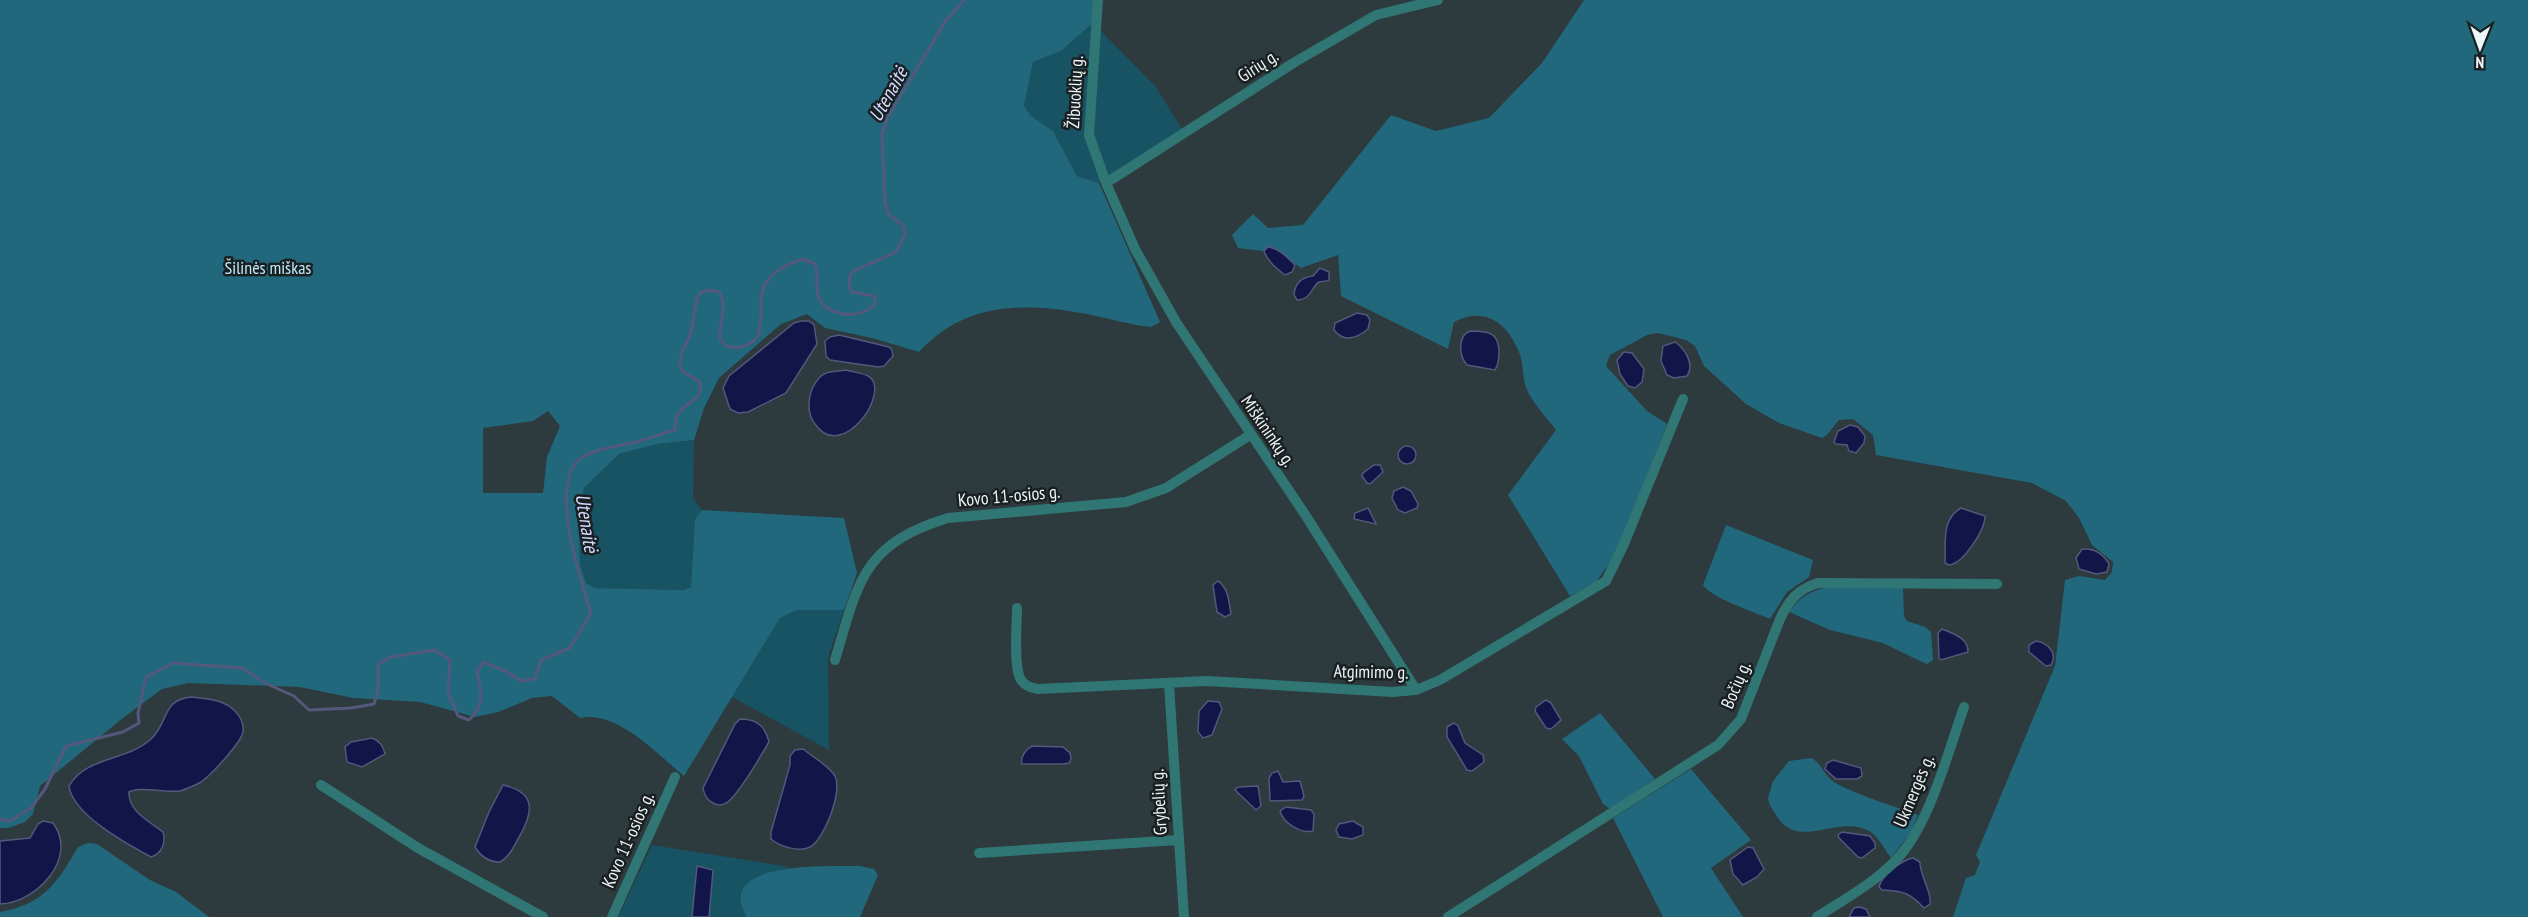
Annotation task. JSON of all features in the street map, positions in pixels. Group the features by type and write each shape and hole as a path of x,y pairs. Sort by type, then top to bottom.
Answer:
{"street":[{"name":"Žibuoklių g.","path":"1098,0 1089,135 1106,183"},
{"name":"Girių g.","path":"1106,183 1295,62 1376,15 1438,0"},
{"name":"Miškininkų g.","path":"1106,183 1151,281 1250,435 1306,516 1416,690"},
{"name":"Atgimimo g.","path":"1017,608 1017,670 1022,681 1029,687 1038,689 1208,681 1392,692 1416,690 1440,680 1606,581 1624,544 1683,399"},
{"name":"Kovo 11-osios g.","path":"835,660 860,580 883,549 912,532 948,518 1126,502 1166,488 1250,435"},
{"name":"Bočių g.","path":"1448,917 1718,746 1741,718 1786,606 1800,591 1818,583 1997,584"},
{"name":"Grybelių g.","path":"1169,684 1184,917"},
{"name":"Ukmergės g.","path":"1817,917 1875,878 1906,849 1915,835 1933,792 1964,707"},
{"name":"Kovo 11-osios g.","path":"612,917 675,777"},
{"path":"321,785 418,848 543,917"},
{"path":"979,853 1178,840"}],"shaded area":[{"path":"1093,23 1156,87 1183,131 1099,183 1077,176 1053,131 1031,116 1024,106 1033,62 1061,51"},
{"path":"1268,247 1280,251 1295,265 1292,272 1285,275 1267,258 1264,251"},
{"path":"1320,268 1329,272 1329,280 1319,282 1305,298 1297,300 1294,295 1297,284 1302,279 1313,276"},
{"path":"1357,313 1367,315 1370,320 1368,329 1364,332 1355,337 1346,338 1334,330 1335,323"},
{"path":"809,321 814,325 817,344 786,393 748,412 738,413 730,409 723,388 729,376 794,323"},
{"path":"1470,331 1489,333 1496,339 1499,353 1495,370 1467,365 1465,362 1461,354 1461,342 1465,334"},
{"path":"839,335 889,347 893,356 884,366 878,367 830,360 826,356 825,341"},
{"path":"1675,342 1688,357 1690,367 1687,376 1674,378 1667,375 1661,361 1663,346"},
{"path":"1624,352 1632,353 1644,369 1642,382 1635,388 1628,386 1620,374 1617,360"},
{"path":"846,370 868,376 874,384 874,395 861,420 850,430 838,435 826,434 812,419 809,400 816,382 822,375"},
{"path":"1850,425 1858,427 1865,436 1864,443 1856,453 1849,451 1847,445 1834,442 1838,431"},
{"path":"694,440 693,498 702,510 695,519 691,587 684,590 595,588 586,584 580,565 579,516 584,488 619,454 657,444"},
{"path":"1407,446 1413,449 1416,455 1413,461 1407,464 1401,461 1398,455 1401,449"},
{"path":"1374,465 1380,465 1383,472 1370,484 1362,476"},
{"path":"1403,487 1411,491 1418,504 1417,508 1405,513 1398,510 1392,498 1394,491"},
{"path":"1368,508 1376,524 1354,519 1355,513"},
{"path":"1961,508 1985,516 1984,522 1967,553 1949,565 1945,563 1947,525 1950,518"},
{"path":"2082,549 2095,550 2101,554 2109,564 2107,572 2096,574 2079,569 2076,558"},
{"path":"1218,581 1224,587 1229,600 1231,614 1225,617 1217,612 1213,585"},
{"path":"797,610 844,610 828,657 829,750 732,697 780,618"},
{"path":"1942,629 1963,640 1968,652 1941,660 1938,633"},
{"path":"2036,641 2051,649 2053,661 2051,665 2046,666 2029,652 2029,645"},
{"path":"191,697 214,700 230,707 240,717 243,732 225,758 212,773 199,783 180,791 133,790 129,792 132,805 136,810 163,832 162,847 151,857 90,818 80,808 69,786 86,769 143,745 152,738 175,702"},
{"path":"1546,700 1551,703 1561,720 1551,729 1546,728 1535,711 1536,707"},
{"path":"1208,701 1219,702 1222,709 1212,735 1203,738 1198,732 1199,711"},
{"path":"740,719 751,720 759,724 769,742 737,793 724,804 716,804 707,799 703,788 735,724"},
{"path":"1454,723 1458,726 1465,743 1483,755 1484,762 1472,771 1467,770 1447,737 1447,727"},
{"path":"372,738 381,744 385,754 362,767 347,762 345,747 351,742"},
{"path":"1032,746 1063,747 1070,753 1071,759 1069,763 1063,764 1022,764 1024,754"},
{"path":"803,749 828,768 835,776 837,783 831,814 821,835 810,847 800,849 789,848 775,842 771,839 771,832 790,765 790,756 795,750"},
{"path":"1833,760 1861,768 1862,776 1857,779 1836,779 1825,769 1827,763"},
{"path":"1278,771 1283,782 1300,781 1304,796 1302,800 1270,801 1269,778 1272,773"},
{"path":"503,785 522,793 527,799 529,813 527,822 510,852 503,860 496,862 480,854 475,847"},
{"path":"1258,786 1261,806 1256,810 1235,790 1238,787"},
{"path":"1286,807 1311,810 1314,814 1313,831 1303,831 1285,820 1280,811"},
{"path":"43,821 53,823 60,836 61,850 57,864 50,876 27,896 14,902 0,904 0,841 30,838 38,824"},
{"path":"1353,821 1363,827 1363,835 1352,839 1339,837 1336,830 1339,824"},
{"path":"1842,832 1870,836 1875,843 1875,848 1862,858 1858,857 1839,838 1838,835"},
{"path":"652,845 791,867 756,877 747,917 618,917"},
{"path":"1748,847 1753,848 1764,869 1757,877 1743,885 1733,874 1730,860"},
{"path":"1913,858 1920,862 1929,894 1930,904 1924,908 1906,894 1882,890 1879,887 1893,869"},
{"path":"697,866 713,870 709,917 692,917"},
{"path":"1854,908 1866,909 1870,917 1849,917"}],"green space":[{"name":"Šilinės miškas","path":"0,0 1094,0 1093,23 1061,51 1033,62 1024,106 1031,116 1053,131 1077,176 1099,183 1160,322 1151,327 1064,310 1018,308 997,310 956,323 919,352 872,338 825,328 807,314 781,324 719,378 704,408 694,440 657,444 619,454 584,488 579,516 580,565 586,583 595,588 684,590 691,587 695,519 702,510 844,518 857,573 844,610 797,610 780,618 684,776 649,746 622,727 594,717 580,718 552,696 532,698 498,712 475,717 420,702 353,698 300,687 188,683 162,689 123,718 40,786 33,814 25,822 9,828 0,828","holes":["548,411 560,426 547,457 543,493 483,493 483,428 533,421"]},
{"path":"1584,0 2528,0 2528,917 1953,917 1966,878 1975,875 1980,862 1976,855 2055,666 2065,580 2079,576 2105,580 2112,572 2113,562 2092,545 2079,518 2066,501 2032,483 1876,455 1873,435 1853,419 1839,420 1822,438 1779,423 1746,404 1704,366 1695,346 1686,340 1658,333 1647,335 1610,355 1606,366 1647,411 1667,424 1616,554 1596,582 1570,596 1508,495 1556,430 1528,392 1519,352 1508,333 1494,320 1476,316 1465,318 1454,322 1448,349 1341,296 1338,255 1301,268 1273,247 1268,247 1264,251 1238,248 1232,235 1253,214 1268,228 1303,225 1391,115 1436,131 1489,118 1542,63"},
{"path":"1726,525 1813,560 1809,577 1787,592 1770,619 1724,600 1703,585"},
{"path":"1826,588 1903,588 1904,616 1907,621 1925,627 1931,632 1933,660 1927,664 1883,643 1830,630 1789,612 1805,596"},
{"path":"1600,713 1655,779 1610,809 1603,804 1579,756 1562,739"},
{"path":"1811,758 1834,782 1918,815 1911,832 1891,858 1871,832 1858,827 1845,826 1807,832 1796,831 1785,826 1776,815 1768,798 1773,781 1789,761"},
{"path":"1691,769 1751,840 1711,868 1743,917 1663,917 1613,818"},
{"path":"88,843 97,844 150,880 176,892 209,917 0,917 0,912 28,904 48,890 78,847"},
{"path":"860,866 874,869 878,875 860,917 747,917 741,898 746,885 760,876 803,867"}],"waterway":[{"name":"Utenaitė","path":"0,819 10,821 31,808 45,789 66,746 123,732 139,723 138,713 146,677 173,663 242,668 267,684 294,696 309,710 351,708 374,704 378,690 378,664 391,657 435,650 450,660 448,692 458,716 469,720 480,703 481,692 477,671 484,662 521,681 535,679 541,660 570,648 591,613 569,531 567,485 572,468 583,457 594,452 675,430 675,420 680,410 697,397 701,388 700,382 682,371 680,362 691,333 697,298 701,292 710,290 719,292 723,304 720,339 726,346 734,348 757,338 761,322 762,293 768,280 781,268 803,259 815,264 817,293 826,307 833,311 850,314 866,311 876,301 874,296 852,292 849,282 852,272 896,252 905,234 903,225 889,215 885,203 882,133 888,117 945,22 964,0"}]}
